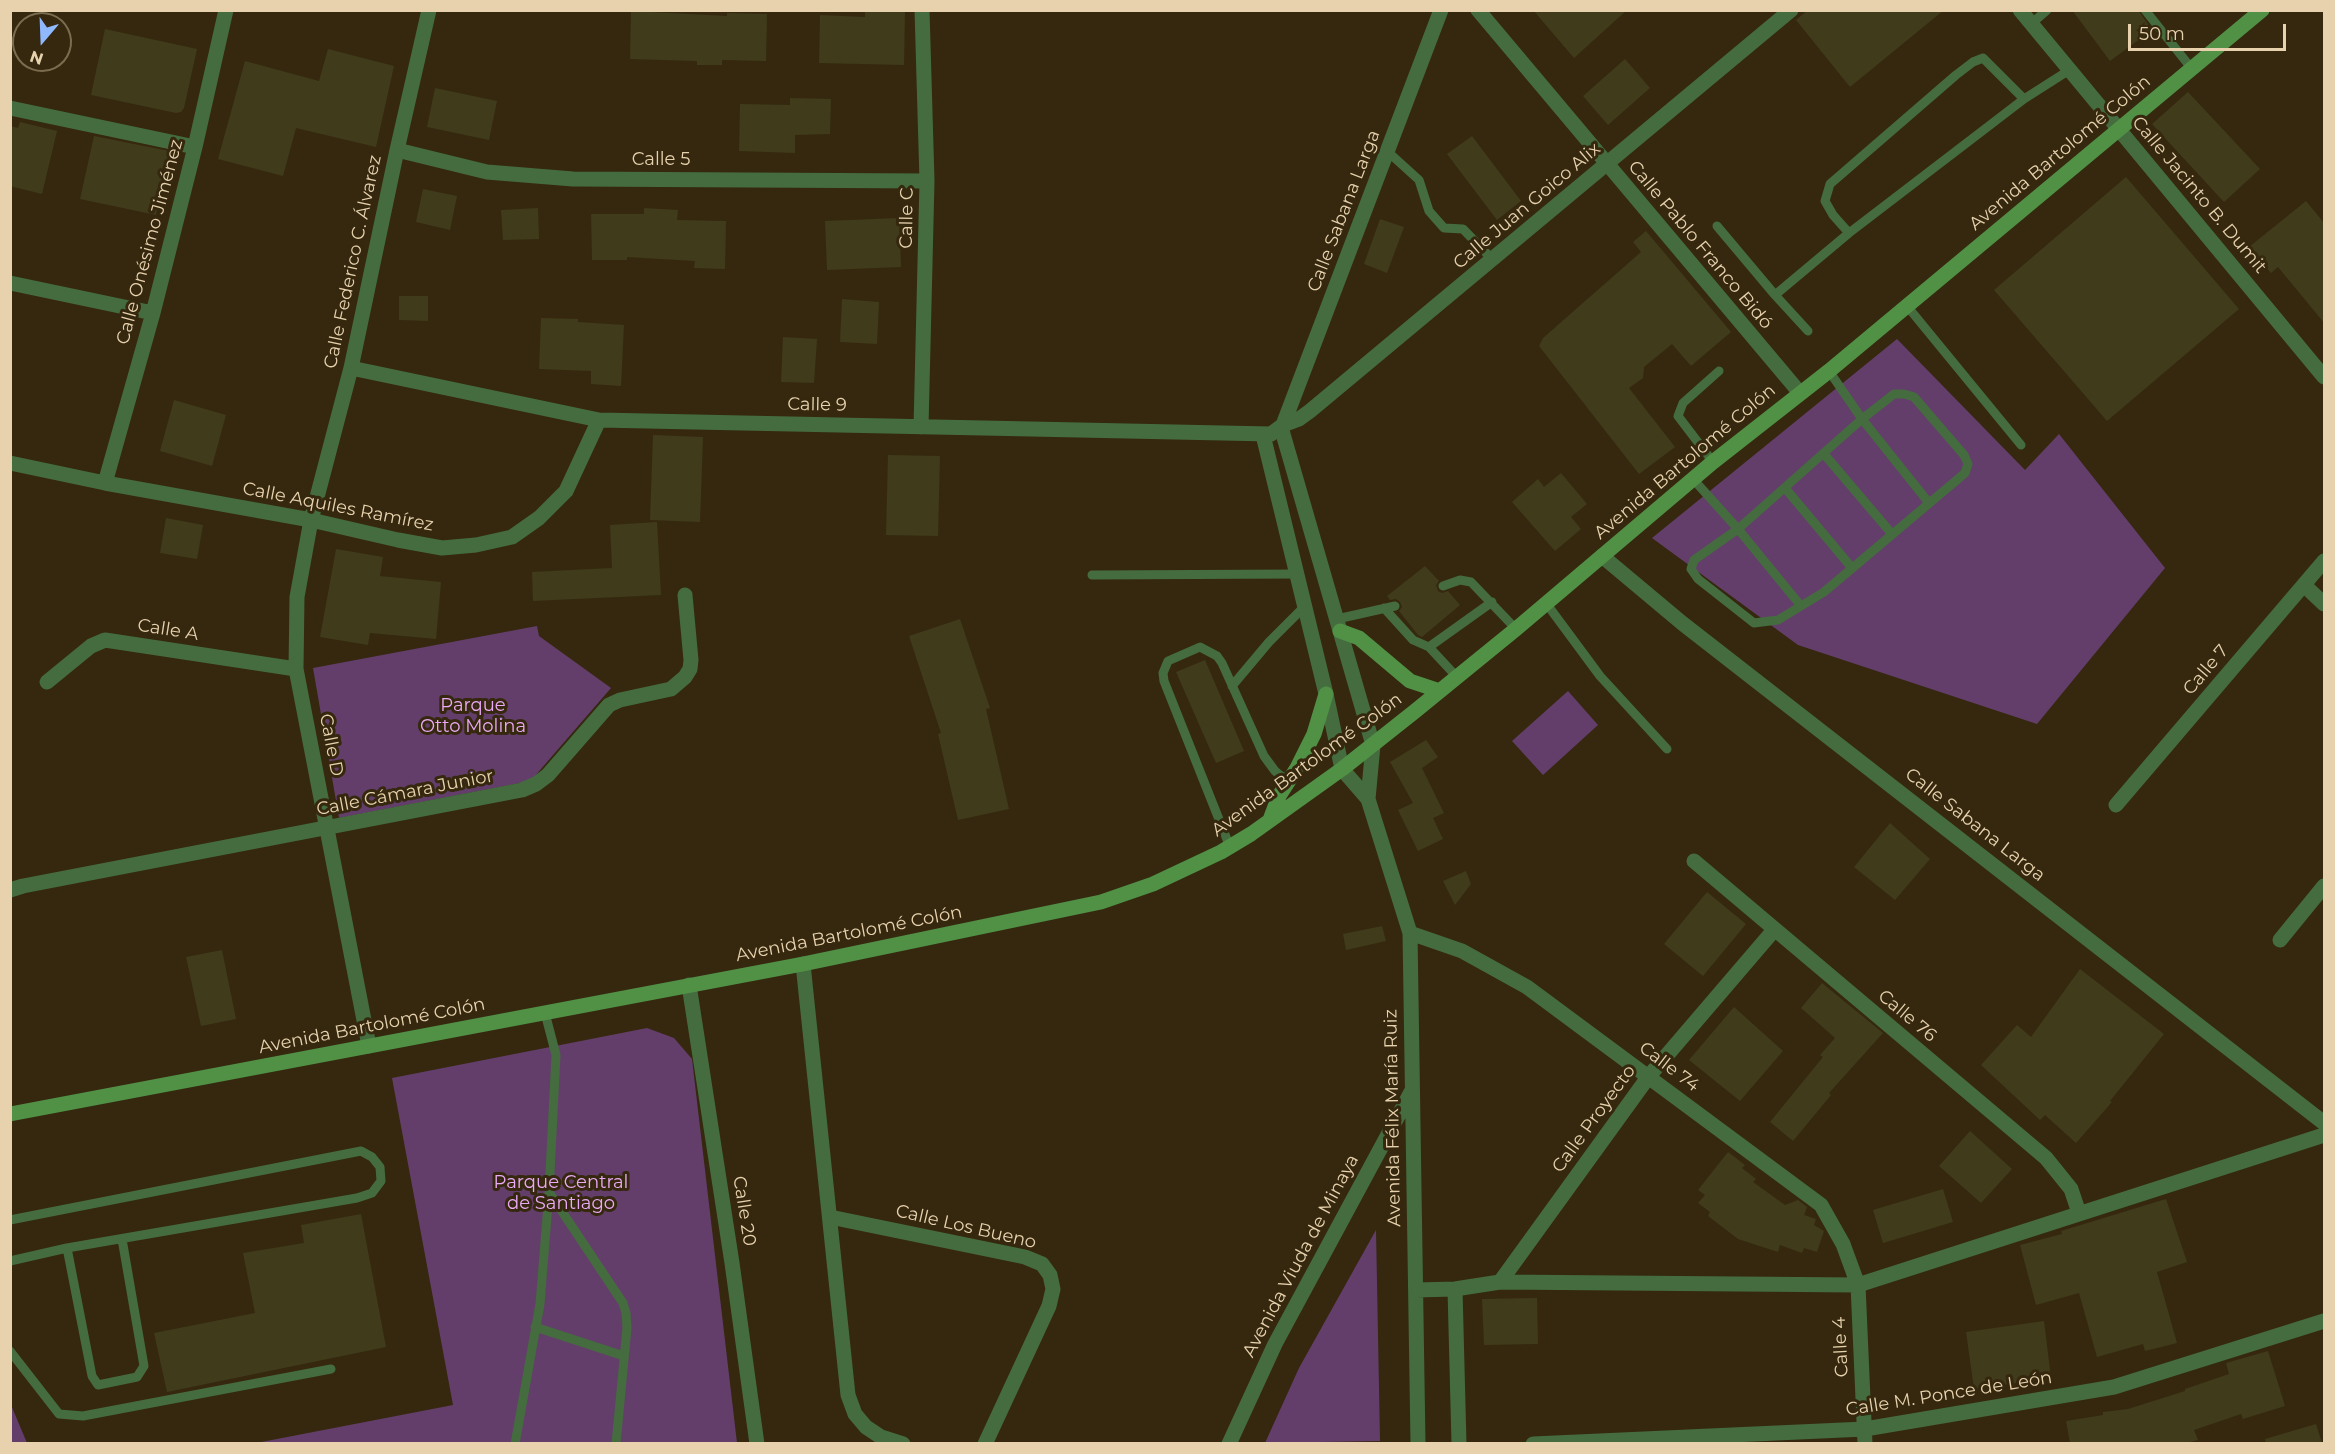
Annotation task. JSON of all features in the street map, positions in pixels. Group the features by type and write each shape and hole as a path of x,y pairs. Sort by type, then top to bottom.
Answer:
{"main road":[{"name":"Avenida Bartolomé Colón","path":"10,1114 803,964 1101,902 1153,884 1230,847 1342,769 1440,691 1713,462 1829,371 2262,10"},
{"path":"1338,625 1359,638 1410,681 1440,691"},
{"path":"1270,820 1275,803 1316,728 1326,694"}],"street":[{"name":"Calle Onésimo Jiménez","path":"105,483 153,313 195,147 226,10"},
{"name":"Calle Federico C. Álvarez","path":"311,520 351,368 429,10"},
{"name":"Calle C","path":"921,427 927,181 922,10"},
{"name":"Calle Sabana Larga","path":"1282,426 1441,10"},
{"name":"Calle Pablo Franco Bidó","path":"1478,10 1800,393"},
{"name":"Calle Juan Goico Alix","path":"1282,426 1310,411 1791,10"},
{"name":"Calle Jacinto B. Dumit","path":"2020,10 2325,377"},
{"path":"10,108 195,147"},
{"name":"Calle 5","path":"397,150 487,172 562,179 927,181"},
{"path":"10,283 153,313"},
{"name":"Calle 9","path":"351,368 599,420 1263,435 1270,434 1282,426"},
{"name":"Calle Aquiles Ramírez","path":"10,463 105,483 311,520 442,548 476,545 512,537 539,518 566,491 599,420"},
{"path":"1282,426 1373,745"},
{"path":"1263,435 1342,769"},
{"name":"Calle D","path":"311,520 297,597 296,669 369,1046"},
{"name":"Calle Sabana Larga","path":"1602,556 1682,623 2325,1123"},
{"name":"Calle 7","path":"2116,805 2325,561"},
{"path":"2304,585 2325,604"},
{"name":"Calle Cámara Junior","path":"10,890 522,790 536,784 548,775 609,705 620,699 670,689 686,677 691,660 685,594"},
{"name":"Calle A","path":"47,682 91,646 105,640 296,669"},
{"name":"Avenida Félix María Ruiz","path":"1373,745 1368,799 1410,933 1418,1443"},
{"name":"Avenida Félix María Ruiz","path":"1342,769 1368,799"},
{"name":"Calle 76","path":"1694,861 2046,1158 2071,1188 2079,1213"},
{"path":"2280,940 2325,886"},
{"name":"Calle Proyecto","path":"1500,1282 1649,1076 1774,930"},
{"name":"Calle 74","path":"1410,933 1462,951 1527,987 1821,1205 1843,1244 1858,1285"},
{"path":"803,964 848,1395 855,1414 866,1427 881,1437 903,1443"},
{"name":"Calle 20","path":"688,985 732,1263 757,1443"},
{"name":"Avenida Viuda de Minaya","path":"1229,1443 1275,1344 1412,1089"},
{"path":"1416,1290 1500,1282 1858,1285 2325,1135"},
{"name":"Calle Los Bueno","path":"830,1217 1025,1257 1042,1264 1050,1275 1053,1290 1049,1306 985,1443"},
{"name":"Calle 4","path":"1858,1285 1865,1436"},
{"path":"1455,1288 1459,1443"},
{"name":"Calle M. Ponce de León","path":"1533,1443 1865,1436 2114,1387 2325,1321"}],"lane":[{"path":"2031,24 2047,10"},
{"path":"2145,10 2192,69"},
{"path":"1849,233 1833,215 1825,201 1830,184 1956,75 1973,62 1983,58 2024,99"},
{"path":"1775,295 1849,233 2024,99 2071,69"},
{"path":"1387,151 1419,180 1429,211 1444,228 1463,229 1493,260"},
{"path":"1716,226 1808,331"},
{"path":"1907,306 2021,445"},
{"path":"1713,462 1678,416 1683,403 1719,371"},
{"path":"1829,371 1862,419 1929,503"},
{"path":"1894,394 1914,397 1964,455 1968,464 1965,473 1824,592 1778,620 1754,623 1698,579 1691,569 1694,560 1738,529 1862,419 1894,394"},
{"path":"1824,454 1892,534"},
{"path":"1693,479 1738,529 1801,606"},
{"path":"1785,488 1852,568"},
{"path":"1092,575 1297,574"},
{"path":"1443,586 1464,580 1470,582 1516,629"},
{"path":"1429,647 1492,602"},
{"path":"1546,603 1600,676 1667,749"},
{"path":"1232,686 1269,642 1305,606"},
{"path":"1338,625 1395,606"},
{"path":"1384,608 1413,640 1429,647 1456,676"},
{"path":"1230,847 1164,681 1164,666 1168,661 1200,648 1217,656 1264,756 1281,776 1290,779"},
{"path":"515,1443 540,1304 549,1192 556,1055 545,1012"},
{"path":"10,1220 361,1151 372,1157 380,1167 381,1181 372,1193 357,1198 67,1248 10,1261"},
{"path":"549,1192 623,1303 627,1328 616,1443"},
{"path":"67,1248 92,1376 98,1385 136,1377 144,1366 122,1239"},
{"path":"536,1327 624,1356"},
{"path":"10,1351 59,1414 83,1416 331,1369"}],"green space":[{"path":"1897,339 2025,470 2059,434 2165,568 2037,724 1798,645 1652,538"},
{"name":"Parque Otto Molina","path":"537,626 539,636 611,688 534,777 526,782 339,818 313,668"},
{"path":"1568,691 1598,725 1543,775 1512,741"},
{"name":"Parque Central de Santiago","path":"647,1028 674,1038 692,1059 737,1443 251,1444 453,1405 392,1078"},
{"path":"1376,1230 1380,1441 1265,1443 1299,1368"},
{"path":"11,1405 27,1443 11,1443"}],"building":[{"path":"865,10 905,10 904,65 819,63 820,15 865,17"},
{"path":"1533,10 1627,10 1574,58"},
{"path":"1808,10 1944,10 1850,87 1796,20"},
{"path":"2072,10 2138,10 2152,30 2110,61"},
{"path":"631,11 727,16 727,13 767,14 766,61 722,60 722,65 697,65 697,61 630,59"},
{"path":"105,29 197,49 184,108 181,112 176,113 91,95"},
{"path":"328,49 394,66 376,147 296,128 283,176 218,159 245,61 319,81"},
{"path":"1625,59 1650,88 1608,125 1583,96"},
{"path":"435,88 497,101 489,140 427,127"},
{"path":"2188,92 2260,169 2224,202 2152,124"},
{"path":"790,98 831,99 830,134 795,135 795,153 739,151 740,104 790,105"},
{"path":"20,122 57,131 42,194 10,186 10,126 18,128"},
{"path":"94,136 169,151 156,215 80,199"},
{"path":"1472,136 1521,201 1497,220 1447,154"},
{"path":"2126,177 2239,309 2107,421 1994,290"},
{"path":"423,189 457,196 450,230 416,222"},
{"path":"2306,201 2325,224 2325,324 2278,267 2271,273 2249,247"},
{"path":"538,208 539,239 503,240 501,210"},
{"path":"644,208 678,210 677,220 726,221 725,269 694,268 695,261 627,257 627,260 592,260 591,214 644,214"},
{"path":"899,218 901,267 827,270 825,221"},
{"path":"1380,219 1404,227 1387,273 1364,264"},
{"path":"1646,231 1731,332 1691,366 1672,344 1644,367 1643,378 1629,388 1675,447 1639,474 1539,346 1543,338 1641,252 1633,242"},
{"path":"399,296 428,296 428,321 399,320"},
{"path":"842,299 879,302 877,344 840,342"},
{"path":"541,318 578,319 578,322 624,325 621,386 591,384 591,371 539,369"},
{"path":"783,337 817,339 814,383 781,382"},
{"path":"174,400 226,415 212,466 160,451"},
{"path":"653,435 703,437 700,522 650,520"},
{"path":"888,455 940,456 938,536 886,535"},
{"path":"1561,473 1587,504 1571,517 1581,529 1555,551 1512,502 1538,479 1544,487"},
{"path":"166,518 203,525 197,559 160,553"},
{"path":"657,522 661,595 533,601 532,572 612,568 610,525"},
{"path":"336,549 383,557 380,576 441,582 436,639 370,633 368,645 320,637"},
{"path":"1425,566 1439,581 1436,585 1438,591 1442,593 1448,591 1460,605 1422,637 1399,611 1402,607 1400,602 1396,599 1390,600 1387,596"},
{"path":"960,619 990,708 986,709 1009,809 958,820 938,734 941,733 909,636"},
{"path":"1205,660 1244,751 1216,763 1176,672"},
{"path":"1426,740 1438,757 1422,768 1444,813 1433,818 1443,839 1418,851 1398,810 1413,803 1390,762"},
{"path":"1890,823 1930,859 1895,900 1854,867"},
{"path":"1466,871 1471,884 1455,905 1443,881"},
{"path":"1707,892 1746,924 1703,976 1664,944"},
{"path":"1382,926 1386,941 1346,950 1343,934"},
{"path":"222,950 236,1019 201,1026 186,957"},
{"path":"2080,969 2164,1034 2110,1101 2112,1102 2076,1143 2045,1115 2040,1120 1981,1065 2017,1025 2031,1037"},
{"path":"1822,983 1883,1033 1829,1093 1831,1095 1793,1141 1770,1122 1823,1057 1820,1055 1835,1038 1801,1008"},
{"path":"1734,1007 1783,1051 1740,1101 1689,1060"},
{"path":"1970,1131 2012,1169 1981,1203 1939,1166"},
{"path":"1728,1152 1745,1165 1742,1168 1756,1179 1753,1182 1785,1205 1798,1200 1807,1207 1804,1215 1816,1219 1814,1225 1824,1231 1817,1252 1804,1248 1802,1253 1780,1245 1778,1252 1738,1239 1708,1216 1710,1212 1698,1203 1705,1195 1698,1190"},
{"path":"1943,1189 1953,1222 1883,1243 1873,1210"},
{"path":"2166,1199 2187,1262 2157,1272 2177,1343 2145,1351 2143,1344 2097,1357 2079,1293 2036,1305 2020,1245 2062,1234 2061,1231"},
{"path":"361,1214 386,1347 167,1392 154,1333 255,1313 243,1253 304,1243 301,1225"},
{"path":"1537,1298 1538,1344 1484,1345 1482,1299"},
{"path":"2044,1321 2051,1378 1974,1389 1966,1332"},
{"path":"2268,1351 2285,1406 2243,1419 2241,1414 2194,1430 2198,1440 2186,1443 2070,1443 2066,1421 2103,1415 2103,1412 2128,1409 2185,1391 2185,1389 2229,1374 2226,1363"},
{"path":"2316,1424 2322,1443 2266,1443 2265,1439"}]}
